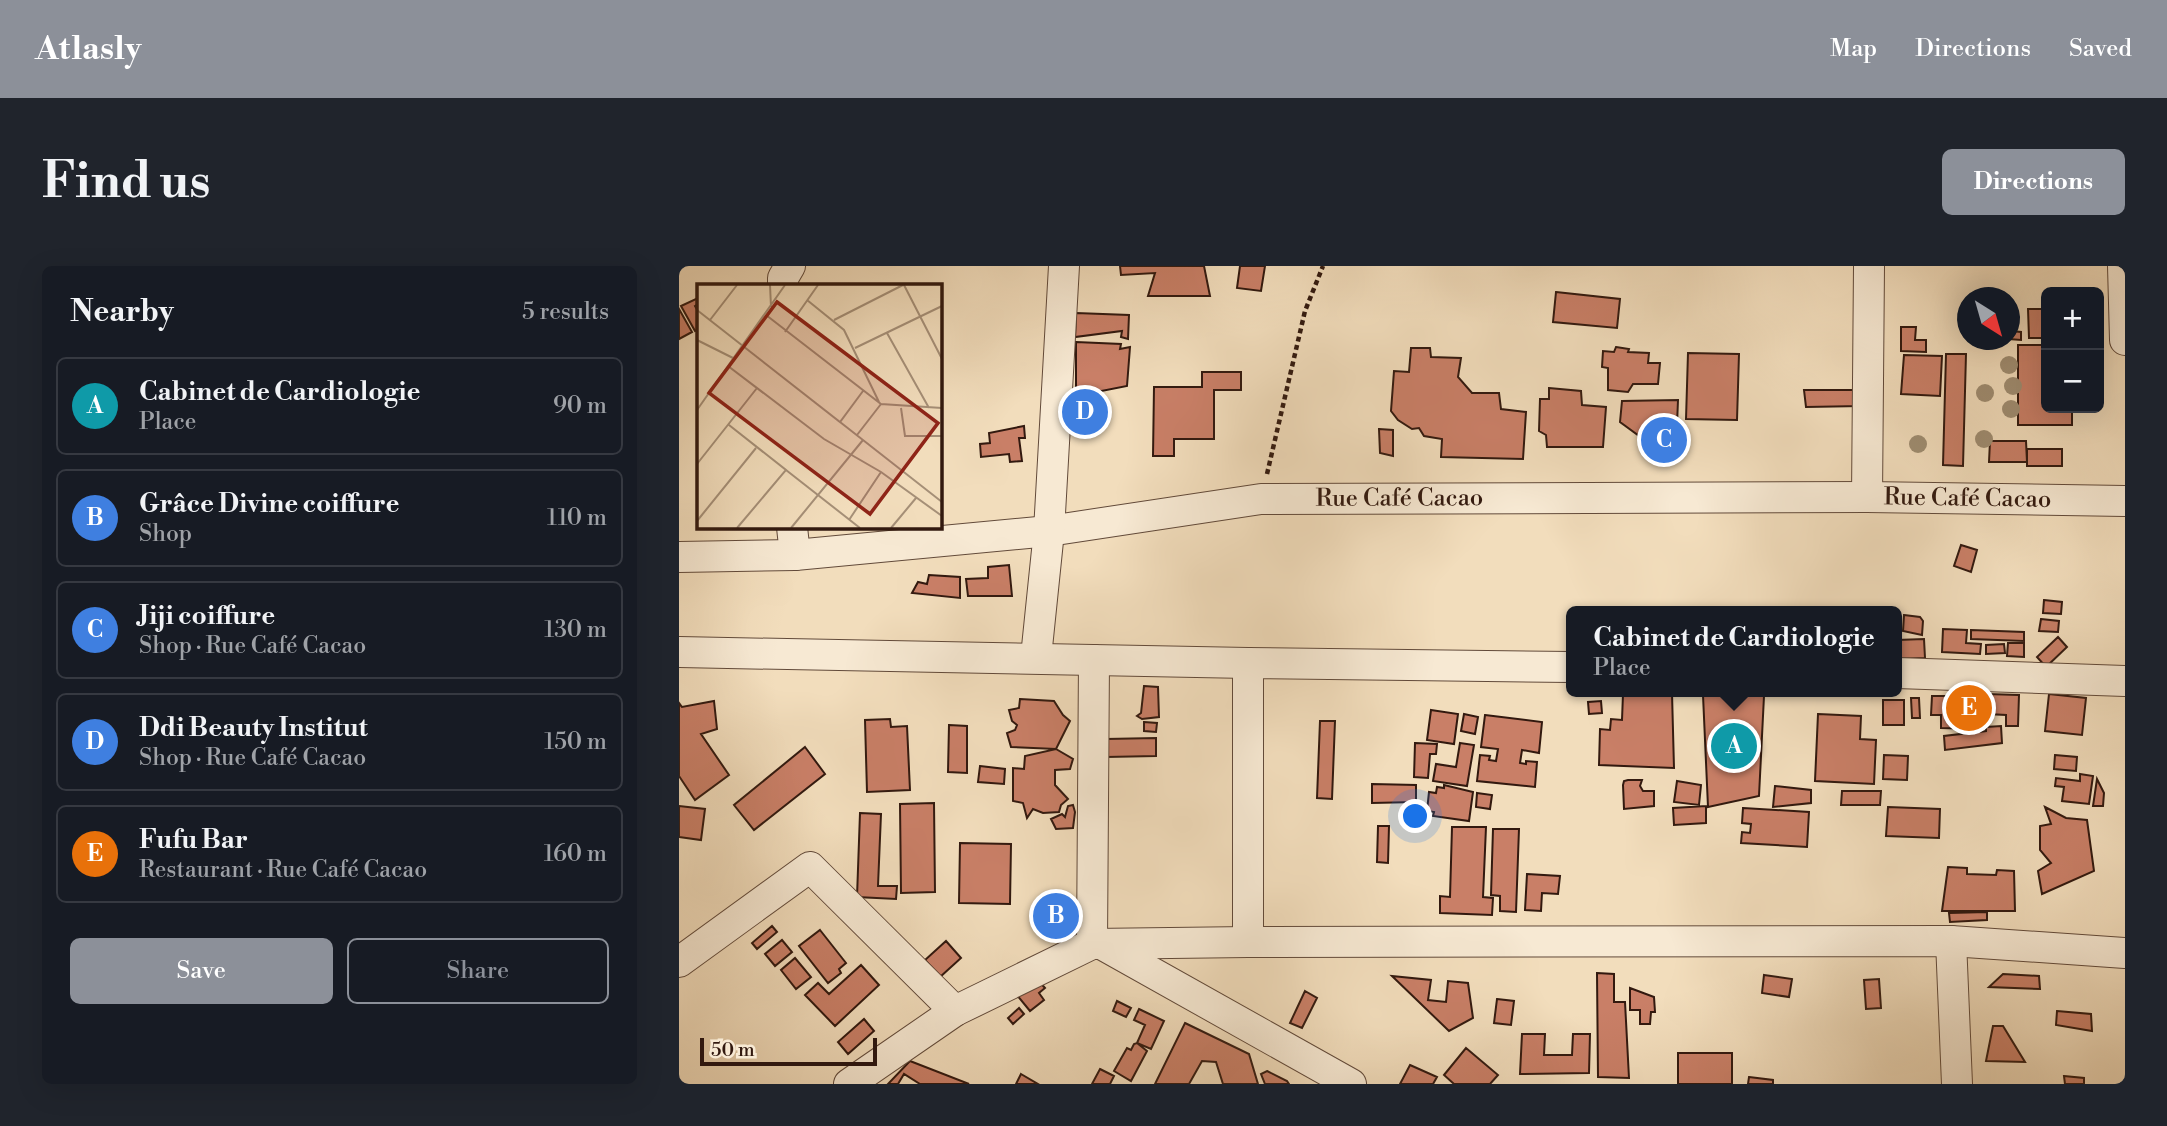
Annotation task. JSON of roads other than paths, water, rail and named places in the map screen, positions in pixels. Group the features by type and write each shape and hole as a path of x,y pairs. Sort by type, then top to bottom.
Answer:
{"street":[{"path":"783,284 783,278 790,266"},
{"path":"1036,657 1049,531 1064,266"},
{"path":"1867,498 1869,266"},
{"path":"2123,266 2125,340"},
{"name":"Rue Café Cacao","path":"679,556 793,541 1049,531 1261,499 1867,498 2125,501"},
{"path":"679,652 1566,667"},
{"path":"1094,660 1098,945"},
{"path":"1248,663 1248,942"},
{"path":"1902,673 2125,681"},
{"path":"679,962 810,867 955,1011"},
{"path":"1951,941 1957,1084"},
{"path":"849,1084 955,1011 1098,945 1248,942 1951,941 2125,953"},
{"path":"1098,945 1351,1084"}],"place":[{"name":"Ddi Beauty Institut","path":"1085,412"},
{"name":"Jiji coiffure","path":"1664,440"},
{"name":"Fufu Bar","path":"1969,708"},
{"name":"Cabinet de Cardiologie","path":"1734,746"},
{"name":"Grâce Divine coiffure","path":"1056,916"}]}
